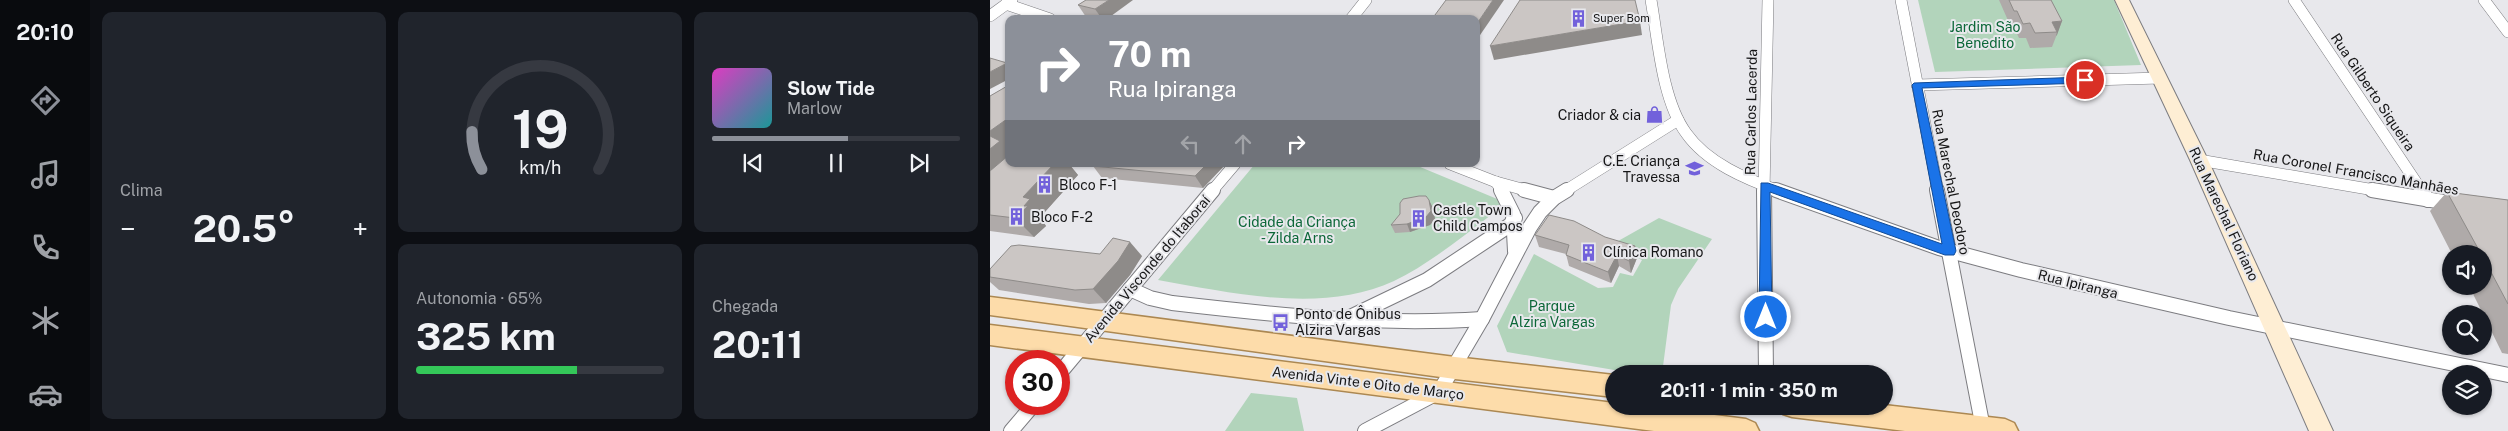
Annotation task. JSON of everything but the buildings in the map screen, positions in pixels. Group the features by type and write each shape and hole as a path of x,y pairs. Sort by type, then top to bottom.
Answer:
{"main road":[{"name":"Rua Marechal Floriano","path":"2122,0 2199,160 2276,327 2321,431"},
{"name":"Avenida Vinte e Oito de Março","path":"990,306 1455,368 1605,385"},
{"name":"Avenida Vinte e Oito de Março","path":"990,335 1746,431"},
{"path":"1868,415 1994,430"}],"street":[{"path":"1354,15 1366,0"},
{"name":"Rua Ipiranga","path":"1651,0 1663,67 1678,120 1692,142 1720,164 1764,185 1950,251 2144,300 2508,375"},
{"name":"Rua Carlos Lacerda","path":"1766,365 1764,185 1768,0"},
{"name":"Rua Marechal Deodoro","path":"1901,0 1950,251 1994,430"},
{"name":"Rua Gilberto Siqueira","path":"2294,0 2428,200"},
{"path":"2484,0 2508,32"},
{"path":"990,16 1009,2 1040,15"},
{"path":"1917,85 2160,78"},
{"path":"1365,431 1439,392 1455,368 1514,256 1540,212 1554,198 1678,120"},
{"name":"Rua Coronel Francisco Manhães","path":"2199,160 2463,206"},
{"name":"Avenida Visconde do Itaboraí","path":"1070,360 1232,167"},
{"path":"1458,167 1496,182 1554,198"},
{"path":"1496,182 1508,198 1515,218 1514,256"},
{"path":"1341,321 1369,310 1427,280 1482,245 1510,225 1515,218"},
{"path":"1130,289 1139,295 1164,301 1341,321 1420,322 1482,319"},
{"path":"1011,431 1025,415"}],"green space":[{"name":"Jardim São Benedito","path":"1918,0 2114,0 2141,65 1935,72"},
{"name":"Cidade da Criança - Zilda Arns","path":"1252,167 1420,167 1502,201 1495,212 1434,258 1394,281 1367,291 1338,297 1308,299 1277,298 1246,295 1158,280"},
{"name":"Parque Alzira Vargas","path":"1659,218 1712,239 1678,289 1671,305 1663,365 1605,365 1605,368 1507,352 1497,326 1534,254 1598,288 1613,287 1620,273 1633,276 1642,260 1611,245"},
{"path":"1251,393 1297,398 1304,431 1225,431"}],"place":[{"name":"Super Bom","path":"1579,18"},
{"name":"Criador & cia","path":"1655,115"},
{"name":"C.E. Criança Travessa","path":"1694,169"},
{"name":"Bloco F-1","path":"1045,185"},
{"name":"Bloco F-2","path":"1017,217"},
{"name":"Castle Town Child Campos","path":"1419,218"},
{"name":"Clínica Romano","path":"1589,252"},
{"name":"Ponto de Ônibus Alzira Vargas","path":"1281,322"}],"route":[{"path":"1766,317 1764,185 1950,251 1917,85 2085,80"}]}
